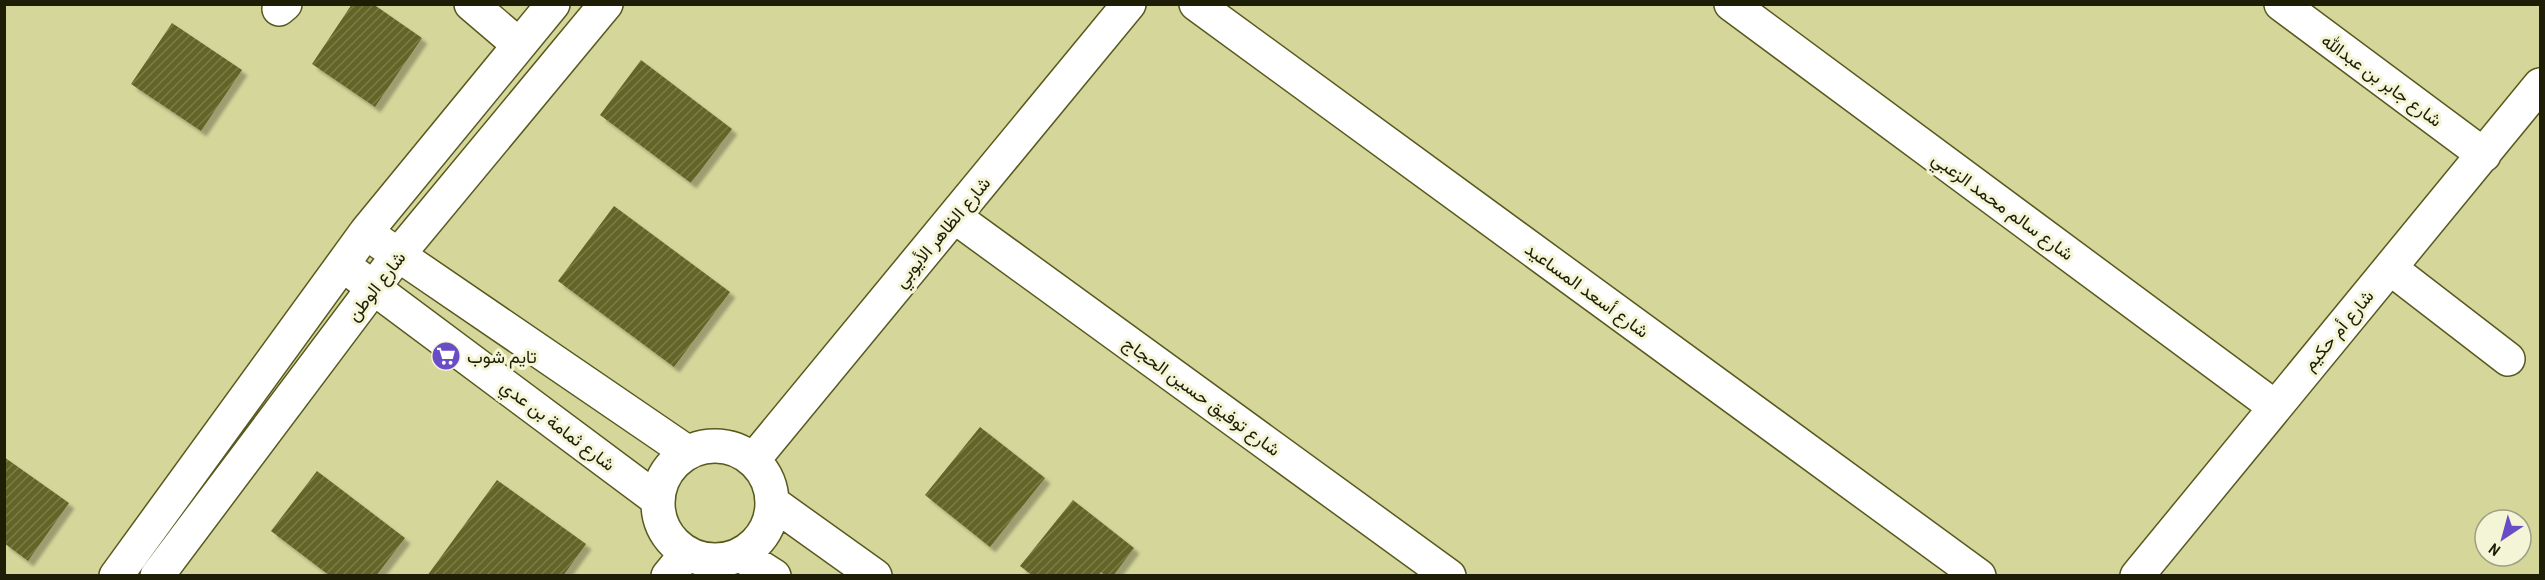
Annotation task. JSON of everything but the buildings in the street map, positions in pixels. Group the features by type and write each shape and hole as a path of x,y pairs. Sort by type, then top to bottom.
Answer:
{"street":[{"path":"471,4 519,45"},
{"path":"116,576 366,232 553,4"},
{"name":"شارع الوطن","path":"157,576 398,255 606,4"},
{"name":"شارع الظاهر الأيوبي","path":"754,459 1128,4"},
{"name":"شارع أسعد المساعيد","path":"1196,4 1979,576"},
{"name":"شارع سالم محمد الزعبي","path":"1731,4 2275,407"},
{"name":"شارع جابر بن عبدالله","path":"2281,4 2484,155"},
{"name":"شارع أم حكيم","path":"2137,576 2541,85"},
{"name":"شارع توفيق حسين الحجاج","path":"955,216 1449,576"},
{"path":"366,232 687,452"},
{"name":"شارع ثمامة بن عدي","path":"341,265 374,287 658,500"},
{"path":"2390,268 2508,359"},
{"path":"710,445 733,448 754,459 768,479 773,503 769,524 758,542 741,555 723,560 705,559 678,564 671,540 661,521 658,500 660,485 666,472 687,452 710,445"},
{"path":"773,503 875,576"},
{"path":"741,555 774,576"}],"place":[{"name":"تايم شوب","path":"446,356"}]}
